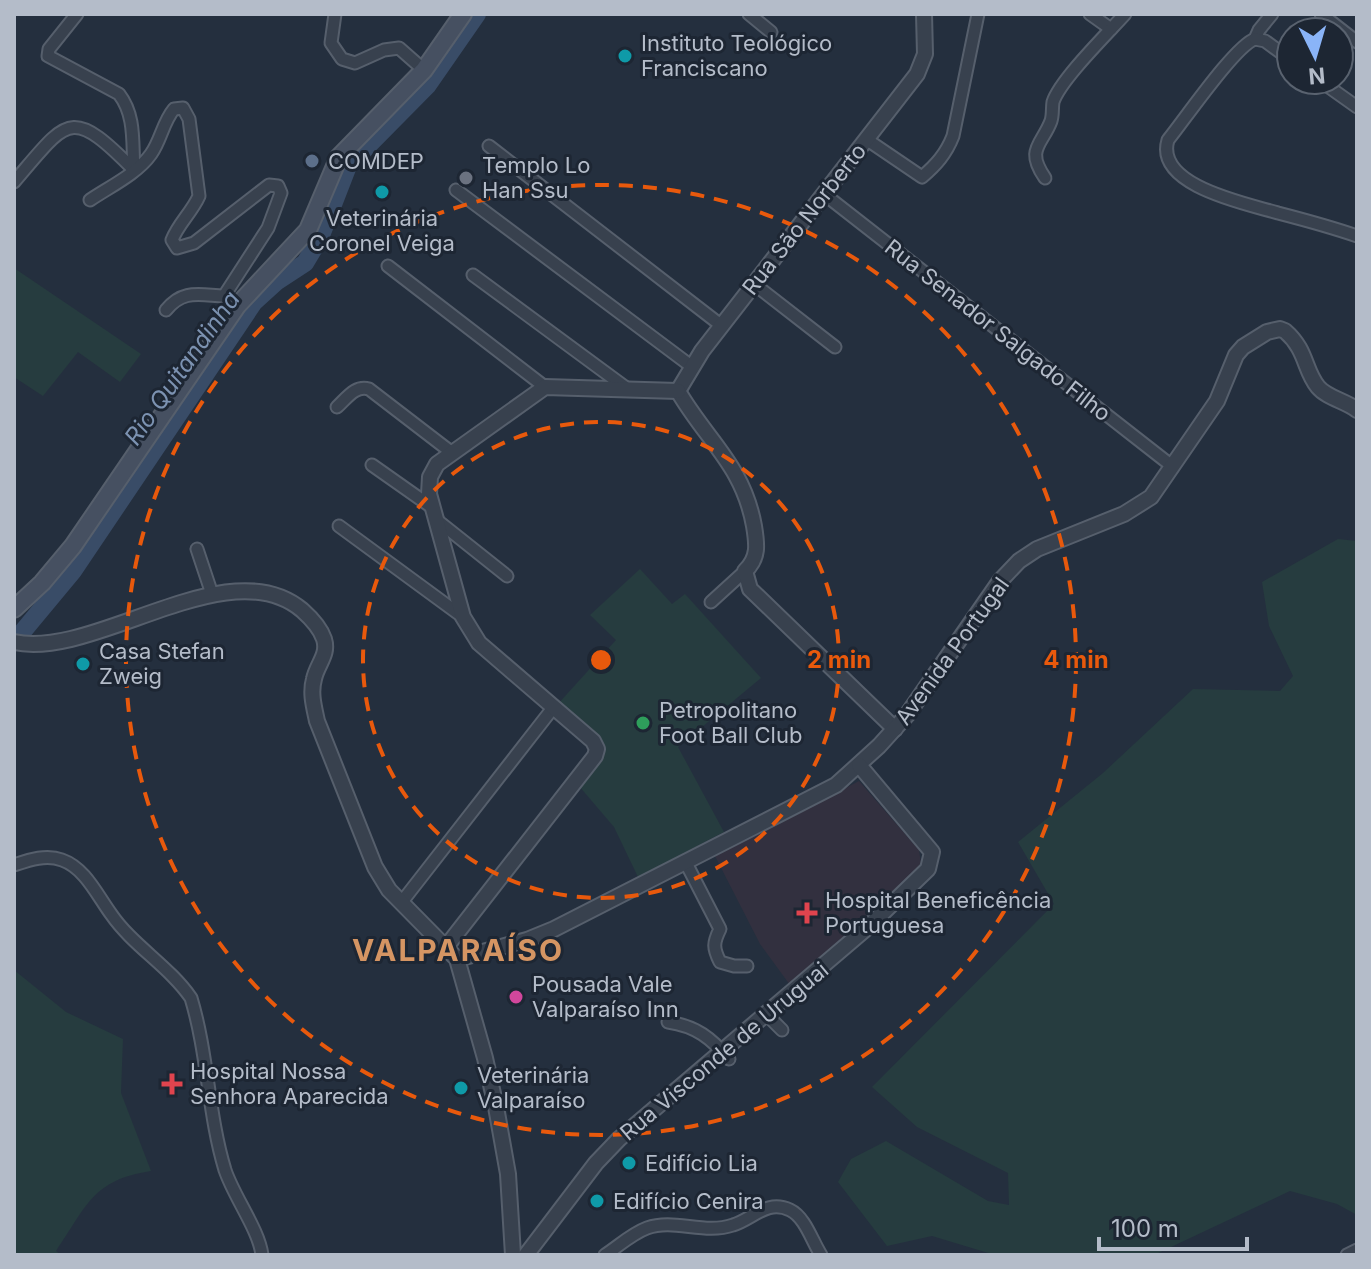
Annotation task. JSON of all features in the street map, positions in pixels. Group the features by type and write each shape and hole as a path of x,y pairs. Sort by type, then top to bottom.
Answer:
{"main road":[{"path":"14,609 42,583 73,546 230,301 308,230 339,157 424,70 463,14"}],"street":[{"path":"77,14 49,49 48,56 119,94 126,103 131,118 134,170"},
{"path":"335,14 331,43 342,59 355,63 384,50 399,48 424,70"},
{"path":"749,14 771,32"},
{"name":"Rua São Norberto","path":"678,391 691,366 917,74 923,64 926,45 924,14"},
{"path":"866,139 922,177 937,163 948,150 953,136 978,14"},
{"path":"1090,14 1111,29"},
{"path":"1045,178 1036,161 1038,142 1052,119 1054,102 1073,74 1125,14"},
{"path":"1255,39 1272,14"},
{"path":"1321,14 1357,42"},
{"path":"1275,48 1265,41 1255,39 1248,42 1168,140 1167,156 1179,174 1208,192 1357,236"},
{"path":"90,200 149,157 162,137 170,113 183,108 189,119 199,196 194,208 174,234 172,240 177,248 194,243 269,185 280,189 280,198 268,228 230,301 184,295 175,298 166,310"},
{"path":"14,182 47,143 61,130 72,126 83,127 97,134 134,170"},
{"path":"489,146 722,326"},
{"path":"456,190 691,366"},
{"name":"Rua Senador Salgado Filho","path":"824,194 1172,466"},
{"path":"388,266 545,387 678,391 730,463 744,488 752,516 756,554 753,564 711,602"},
{"path":"473,275 629,390"},
{"path":"754,284 835,347"},
{"name":"Avenida Portugal","path":"457,959 527,940 554,929 836,785 895,729 920,698 1000,581 1019,561 1037,549 1124,514 1151,497 1217,401 1236,355 1243,347 1274,330 1285,331 1304,354 1312,378 1320,390 1357,410"},
{"path":"337,407 356,390 362,387 369,389 451,452"},
{"path":"446,947 595,756 597,749 593,741 479,643 463,617 429,494 430,477 437,464 545,387"},
{"path":"372,465 507,576"},
{"path":"339,526 463,617"},
{"path":"197,549 212,594"},
{"path":"745,571 750,589 895,729"},
{"path":"19,643 81,635 212,594 244,592 270,595 295,605 319,627 325,640 325,655 314,677 312,698 317,721 375,867 389,890 457,959 496,1107 508,1174 513,1255"},
{"path":"401,903 553,708"},
{"name":"Rua Visconde de Uruguai","path":"526,1255 596,1163 636,1122 726,1056 928,869 932,852 859,765"},
{"path":"14,865 41,857 68,862 84,876 134,941 191,998 225,1167 234,1195 259,1240 262,1255"},
{"path":"686,863 720,929 713,940 720,962 747,966"},
{"path":"767,1015 782,1030"},
{"path":"668,1022 692,1027 707,1036 726,1056"},
{"path":"605,1255 647,1228 661,1224 722,1228 776,1206 787,1208 799,1216 821,1255"},
{"path":"1347,1255 1357,1250"}],"shaded area":[{"name":"Hospital Beneficência Portuguesa","path":"859,781 919,850 921,864 918,871 790,985 760,944 715,856"}],"green space":[{"path":"14,268 141,354 120,382 78,352 43,396 14,377"},
{"path":"1338,539 1357,541 1357,1215 1337,1204 1290,1191 1154,1255 995,1255 932,1236 887,1246 838,1182 851,1159 886,1141 988,1201 1009,1205 1008,1173 917,1127 872,1087 1054,904 1018,842 1103,773 1193,689 1280,691 1293,676 1269,626 1262,582"},
{"name":"Petropolitano Foot Ball Club","path":"640,569 672,604 685,594 761,678 678,747 724,832 638,877 614,827 579,786 599,760 557,705 616,640 590,615"},
{"path":"14,970 66,1012 123,1039 121,1093 151,1171 131,1175 103,1188 84,1208 56,1251 61,1255 14,1255"}],"waterway":[{"name":"Rio Quitandinha","path":"14,642 73,571 254,302 276,282 305,263 320,238 348,166 427,86 477,14"}],"place":[{"name":"Instituto Teológico Franciscano","path":"625,56"},
{"name":"COMDEP","path":"312,161"},
{"name":"Templo Lo Han Ssu","path":"466,178"},
{"name":"Veterinária Coronel Veiga","path":"382,192"},
{"name":"Casa Stefan Zweig","path":"83,664"},
{"name":"Petropolitano Foot Ball Club","path":"643,723"},
{"name":"Hospital Beneficência Portuguesa","path":"807,913"},
{"name":"Pousada Vale Valparaíso Inn","path":"516,997"},
{"name":"Hospital Nossa Senhora Aparecida","path":"172,1084"},
{"name":"Veterinária Valparaíso","path":"461,1088"},
{"name":"Edifício Lia","path":"629,1163"},
{"name":"Edifício Cenira","path":"597,1201"}],"district":[{"name":"VALPARAÍSO","path":"458,950"}]}
